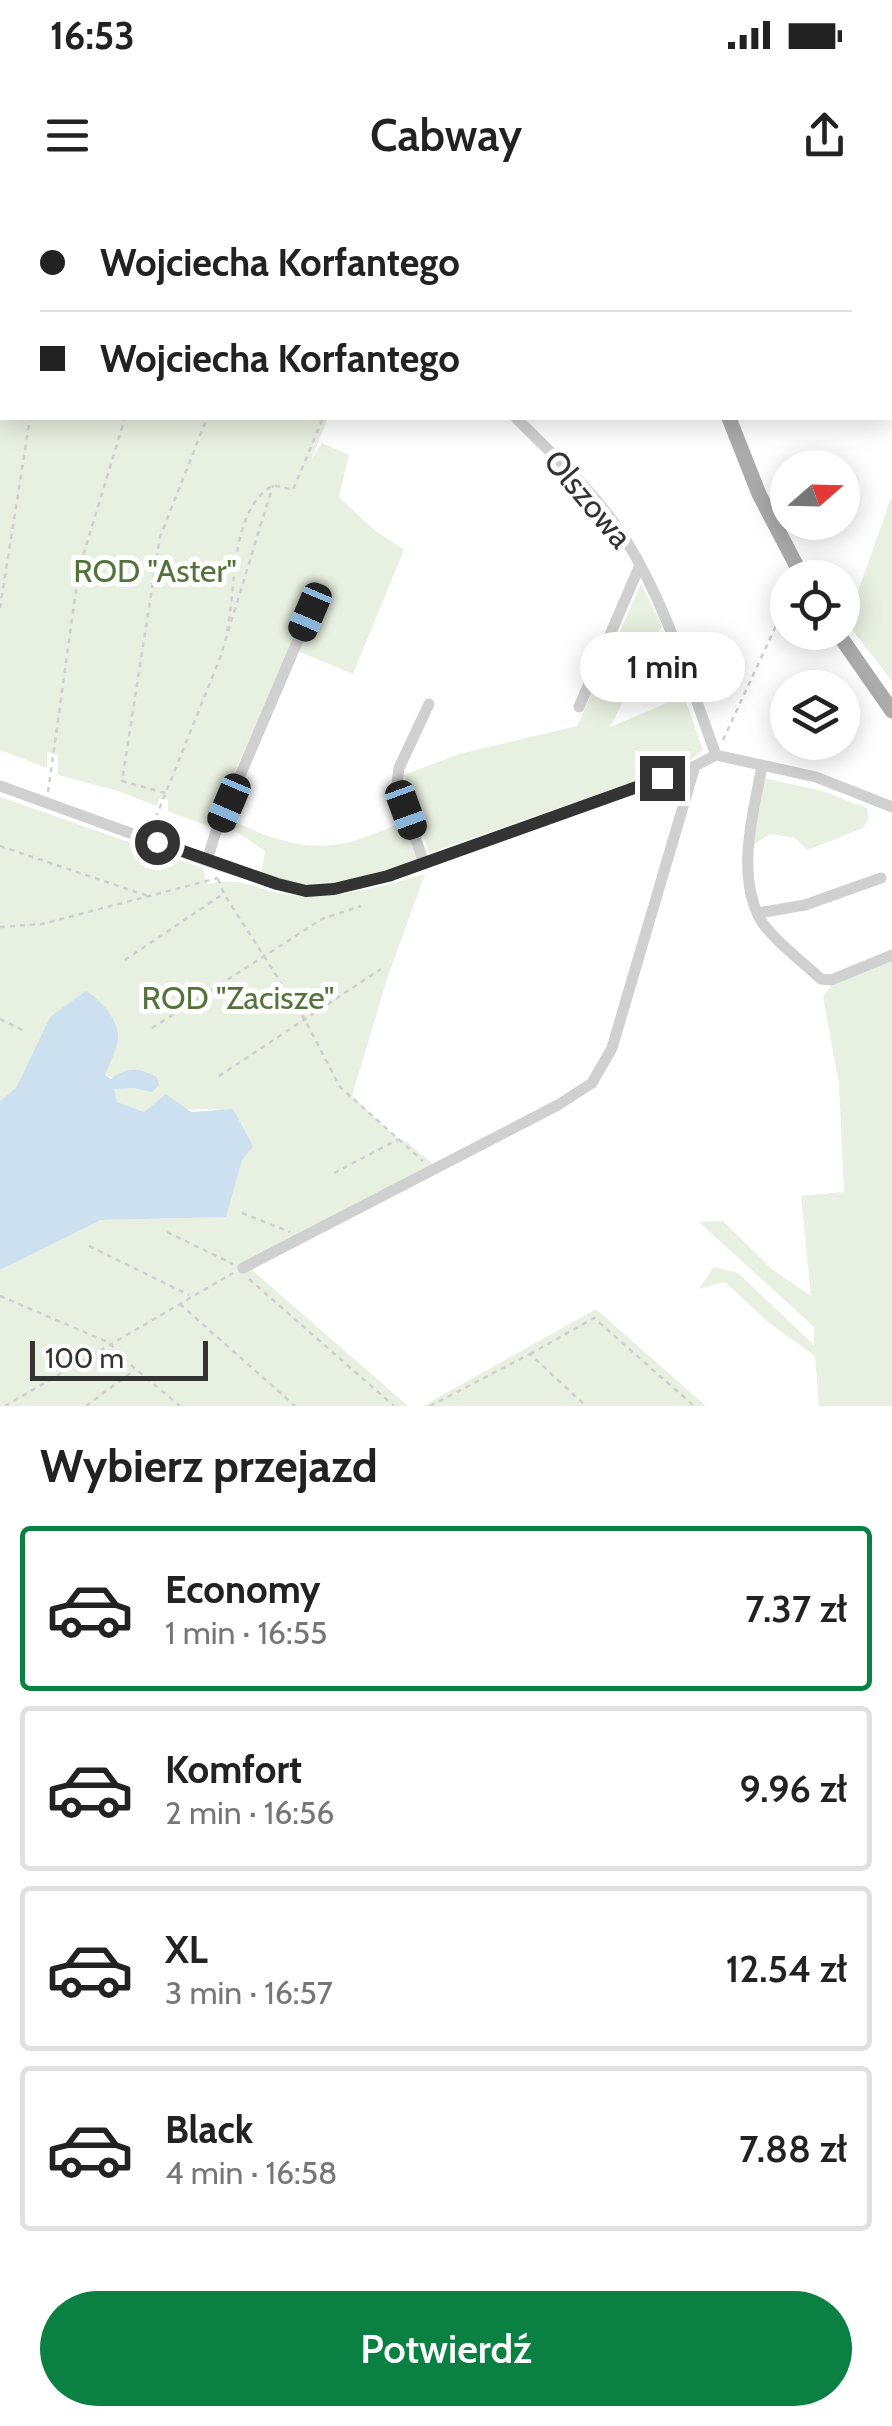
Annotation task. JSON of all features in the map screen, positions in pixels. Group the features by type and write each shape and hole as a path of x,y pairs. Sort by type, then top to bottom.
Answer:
{"main road":[{"path":"730,420 759,494 794,560"},
{"path":"850,650 892,711"}],"street":[{"name":"Olszowa","path":"518,420 622,534 669,628 716,755"},
{"path":"578,708 640,565"},
{"path":"207,861 310,612"},
{"path":"424,863 397,784 399,768 428,704"},
{"path":"0,786 207,861 220,872 306,891 361,884 695,766 716,755 816,777 892,806"},
{"path":"243,1268 558,1105 592,1083 605,1065 695,766"},
{"path":"762,766 747,843 753,900 762,922 821,979 831,980 892,955"},
{"path":"758,914 806,905 881,878"}],"path":[{"path":"0,608 30,420"},
{"path":"47,803 79,570 123,420"},
{"path":"166,793 122,781 160,537 206,420"},
{"path":"274,484 293,490 321,420"},
{"path":"220,658 240,543 252,504 274,484"},
{"path":"147,839 220,658 274,484"},
{"path":"716,755 770,639"},
{"path":"0,846 153,897"},
{"path":"0,927 42,924 153,897 220,872 224,894 305,1020 340,1087 431,1168"},
{"path":"125,960 224,894"},
{"path":"152,1028 322,919 361,906"},
{"path":"219,1076 381,968"},
{"path":"0,1020 22,1030"},
{"path":"334,1173 398,1139"},
{"path":"242,1213 301,1236"},
{"path":"167,1232 243,1268 246,1276 394,1406"},
{"path":"89,1246 190,1296"},
{"path":"5,1406 178,1302 243,1268"},
{"path":"0,1296 110,1343 180,1406"},
{"path":"178,1302 295,1406"},
{"path":"430,1406 594,1318 694,1406"},
{"path":"530,1354 586,1406"},
{"path":"86,1406 136,1369"}],"green space":[{"name":"ROD \"Aster\"","path":"0,420 327,420 311,460 322,443 349,455 339,497 373,529 404,550 353,674 290,648 210,827 168,811 168,799 159,799 157,806 58,775 58,755 47,752 47,768 0,750"},
{"path":"892,495 892,681 860,640 860,586"},
{"path":"641,584 662,626 610,727 684,696 703,750 687,763 429,853 404,775 459,754 577,726"},
{"path":"764,778 822,791 867,808 869,818 863,828 807,850 795,838 770,834 753,845"},
{"name":"ROD \"Zacisze\"","path":"0,797 203,868 207,884 238,882 284,894 320,896 425,874 388,976 352,1096 398,1139 440,1170 251,1269 408,1406 0,1406 0,1270 101,1220 225,1217 242,1160 216,1109 144,1112 117,1102 113,1089 152,1092 105,1075 50,1017 16,1088 0,1101"},
{"path":"230,820 278,839 326,846 360,839 405,822 417,860 361,878 311,886 261,874 265,851 222,827"},
{"path":"892,960 892,1406 819,1406 815,1356 768,1322 725,1282 699,1289 714,1267 738,1273 814,1345 814,1327 699,1222 723,1221 772,1269 811,1296 801,1196 844,1192 839,1084 823,997 833,984"},
{"path":"596,1309 706,1406 423,1406"}],"water":[{"path":"86,991 107,1010 117,1030 117,1046 105,1075 111,1079 134,1070 157,1077 159,1085 152,1092 114,1089 117,1102 144,1112 166,1094 191,1112 233,1109 253,1146 242,1160 226,1217 101,1220 0,1270 0,1101 16,1088 50,1017"}],"route":[{"path":"157,842 277,884 306,891 334,889 388,876 662,778"}]}
